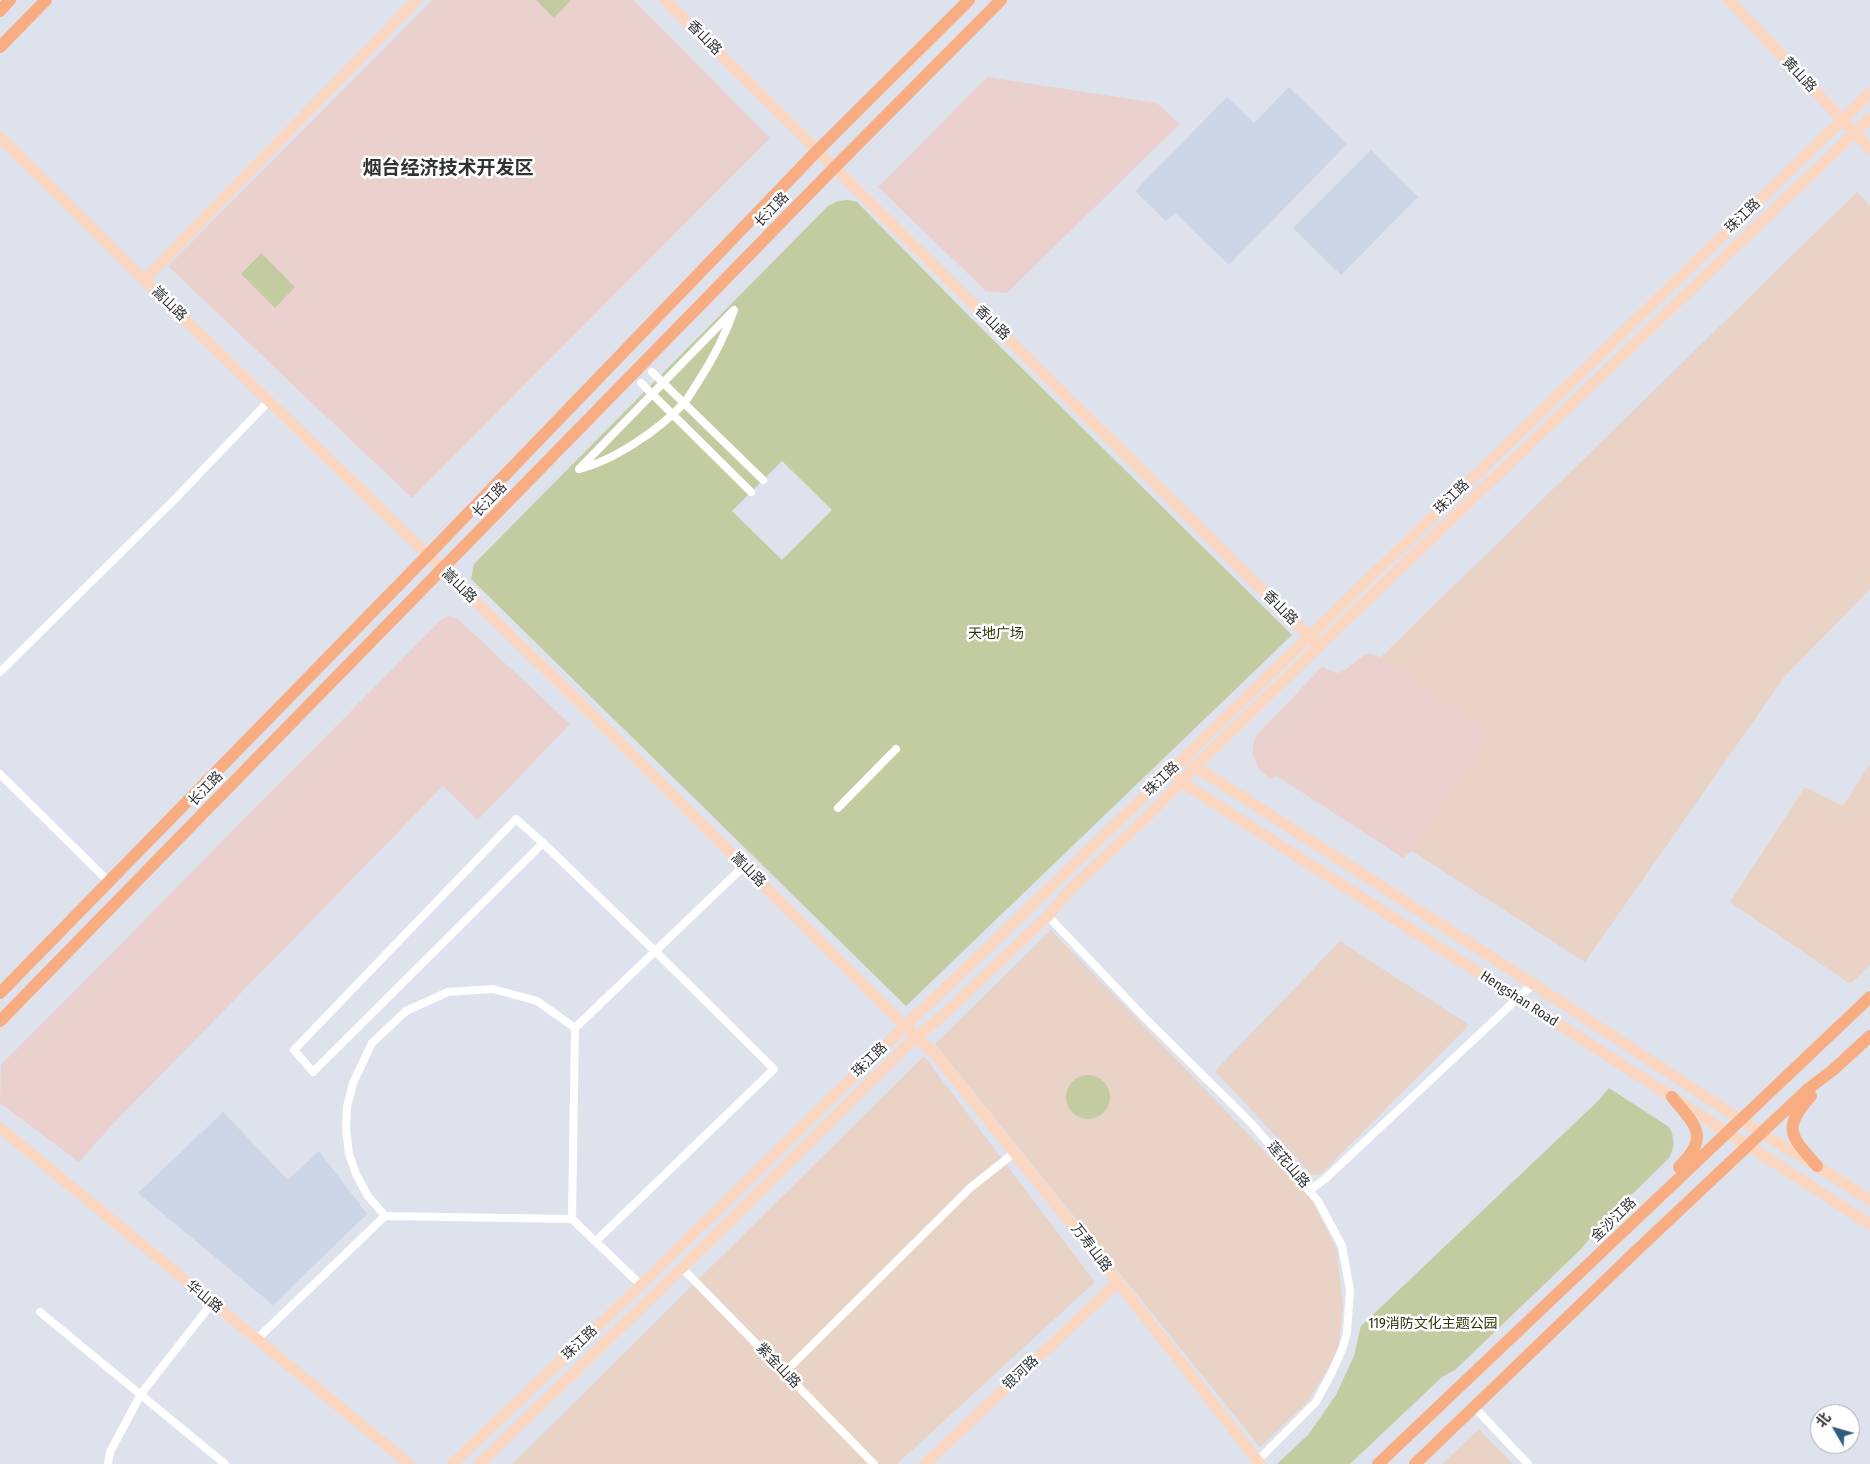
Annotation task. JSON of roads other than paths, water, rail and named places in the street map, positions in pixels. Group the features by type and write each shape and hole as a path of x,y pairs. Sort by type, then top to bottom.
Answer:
{"main road":[{"path":"0,10 10,0"},
{"path":"0,47 46,0"},
{"path":"144,280 417,0"},
{"name":"香山路","path":"665,0 1319,646"},
{"name":"长江路","path":"0,993 428,556 818,150 969,0"},
{"name":"长江路","path":"0,1021 835,167 1001,0"},
{"name":"黄山路","path":"1729,0 1870,149"},
{"name":"珠江路","path":"452,1464 641,1285 905,1026 1870,93"},
{"path":"479,1464 682,1268 917,1036 939,1019 1048,916 1069,891 1319,646 1870,118"},
{"name":"嵩山路","path":"0,137 144,280 575,698 917,1036"},
{"name":"Hengshan Road","path":"1183,759 1761,1133 1870,1200"},
{"name":"Hengshan Road","path":"1169,772 1518,999 1870,1224"},
{"name":"金沙江路","path":"1378,1464 1870,997"},
{"name":"万寿山路","path":"917,1036 937,1056 1118,1282 1258,1462"},
{"path":"1415,1464 1761,1133 1808,1089 1833,1070 1870,1036"},
{"path":"1817,1166 1796,1141 1792,1127 1793,1120 1802,1105 1833,1070"},
{"path":"1592,1262 1617,1228 1695,1149 1698,1139 1695,1126 1672,1097"},
{"name":"华山路","path":"0,1128 409,1464"},
{"name":"银河路","path":"925,1464 1118,1282"}],"street":[{"path":"734,310 726,333 707,368 684,403 635,444 594,466 579,469 734,310"},
{"path":"652,372 763,480"},
{"path":"641,383 751,492"},
{"path":"0,672 175,500 269,401"},
{"path":"838,808 896,749"},
{"path":"0,774 109,882"},
{"path":"543,843 313,1072 294,1050 516,819 543,843 656,952 774,1069 596,1241"},
{"path":"572,1219 575,1028 744,866"},
{"name":"莲花山路","path":"1048,916 1143,1016 1251,1123 1310,1190 1342,1246 1350,1290 1347,1332 1332,1372 1316,1402 1258,1462"},
{"path":"1310,1190 1325,1179 1533,984"},
{"path":"385,1216 368,1196 356,1174 349,1154 346,1129 347,1107 352,1083 372,1043 406,1011 448,992 493,989 538,1001 575,1028"},
{"path":"784,1373 970,1188 1014,1153"},
{"path":"256,1340 385,1216 572,1219 641,1285"},
{"name":"紫金山路","path":"682,1268 874,1464"},
{"path":"108,1464 110,1452 140,1394 212,1303"},
{"path":"40,1312 225,1464"},
{"path":"1474,1407 1528,1464"}],"district":[{"name":"烟台经济技术开发区","path":"448,169"}],"park label":[{"name":"天地广场","path":"996,634"},
{"name":"119消防文化主题公园","path":"1433,1324"}]}
